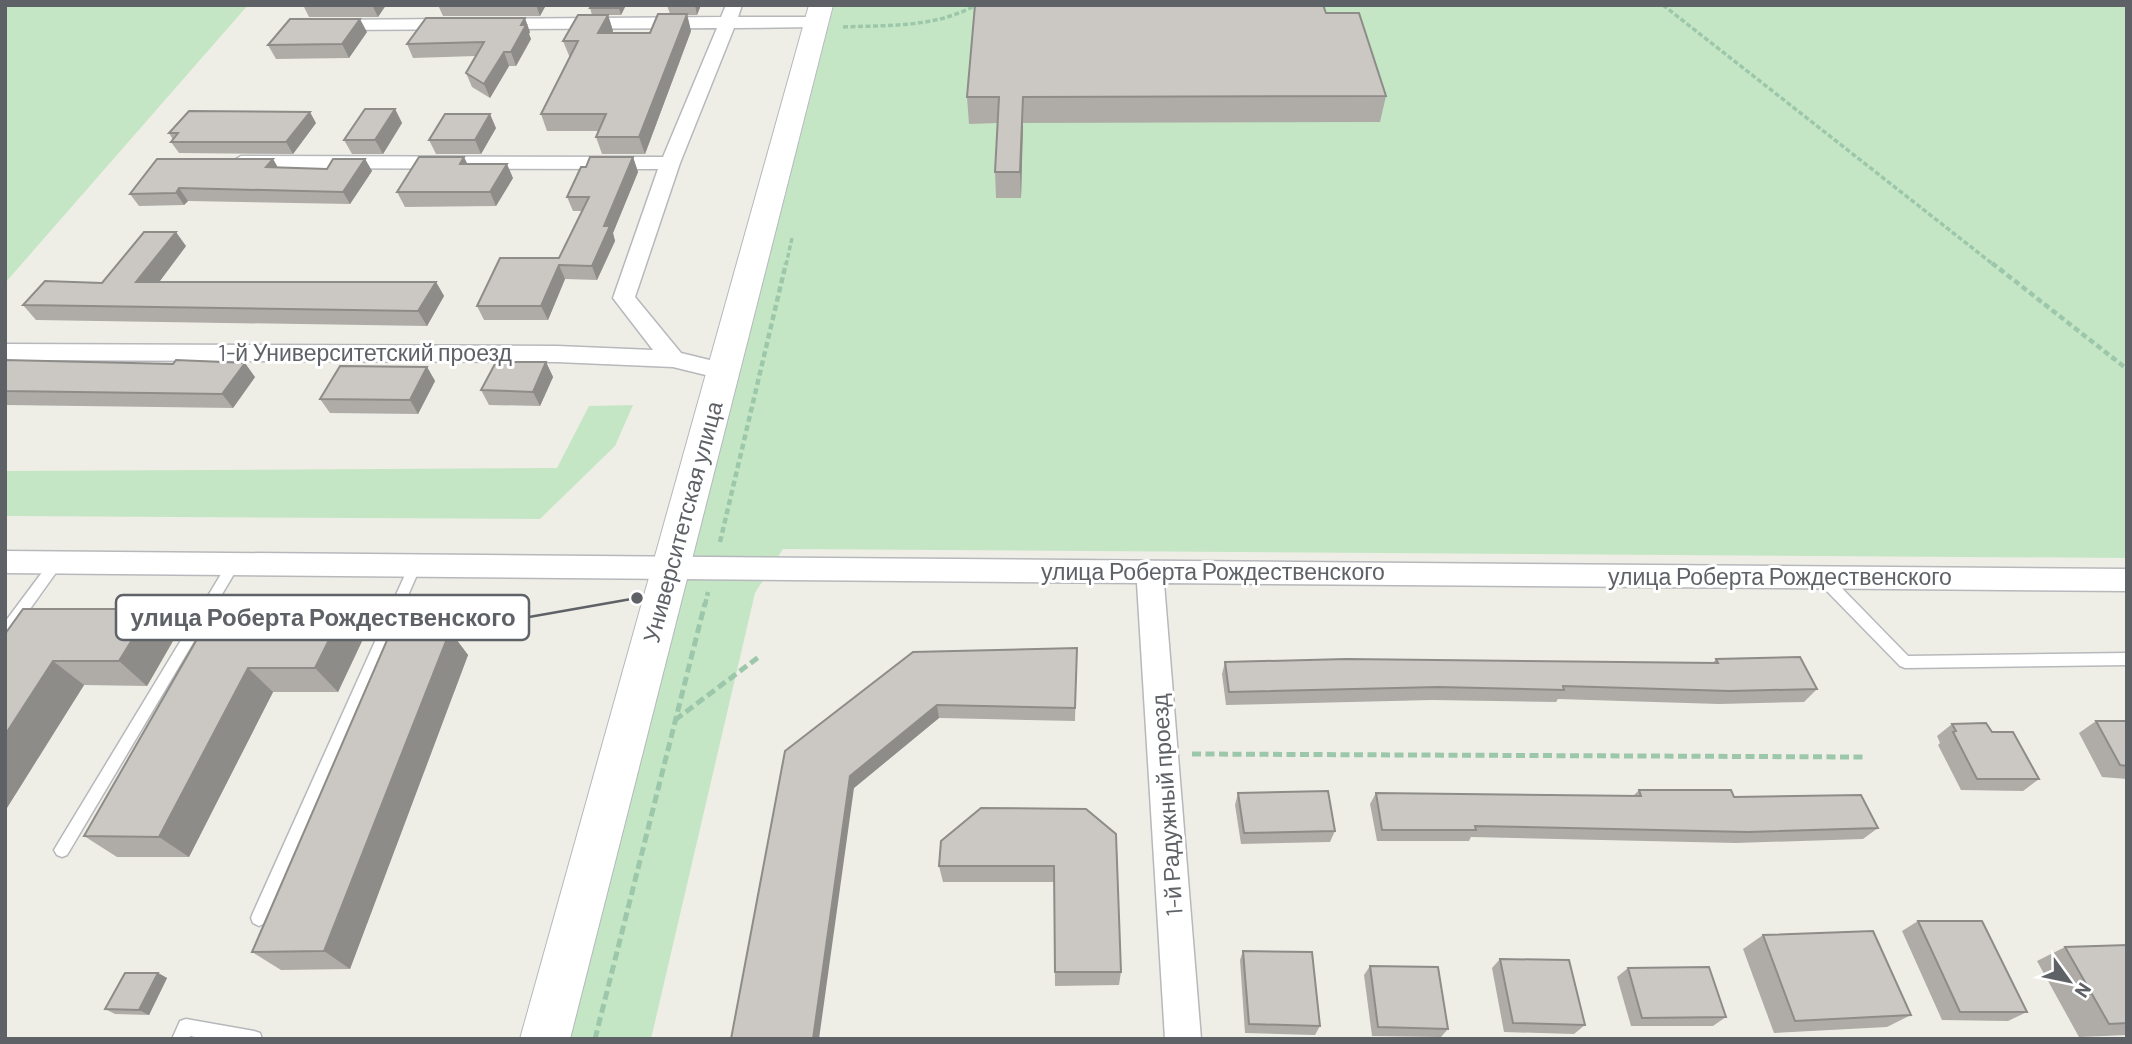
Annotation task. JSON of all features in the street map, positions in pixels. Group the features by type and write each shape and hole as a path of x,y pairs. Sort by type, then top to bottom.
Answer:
{"street":[{"path":"304,25 732,14 833,22"},
{"path":"673,359 624,298 670,163 732,14"},
{"name":"Университетская улица","path":"545,1039 672,568 722,371 833,22"},
{"path":"216,162 670,163"},
{"name":"1-й Университетский проезд","path":"5,352 557,354 673,359 722,371"},
{"name":"улица Роберта Рождественского","path":"5,562 414,568 2127,580"},
{"name":"1-й Радужный проезд","path":"1150,572 1183,1039"}],"lane":[{"path":"5,633 56,563"},
{"path":"62,850 233,565"},
{"path":"259,918 414,568"},
{"path":"1823,577 1905,663 2127,659"},
{"path":"180,1039 186,1027 254,1039"}],"path":[{"path":"833,22 908,25 966,12 976,5"},
{"path":"1663,5 2127,369"},
{"path":"595,1039 794,230"},
{"path":"2119,362 2127,363"},
{"path":"675,720 760,656"},
{"path":"1163,754 1863,757"}],"green space":[{"path":"5,5 248,5 5,283"},
{"path":"834,5 2127,5 2127,558 783,549 755,593 651,1039 569,1039"},
{"path":"633,405 615,446 540,519 5,516 5,471 557,468 589,406"}],"building":[{"path":"592,5 620,5 619,8 590,8"},
{"path":"975,5 1323,5 1326,13 1359,13 1386,96 1023,97 1020,172 995,172 999,97 967,97"},
{"path":"658,14 687,14 639,137 596,137 606,114 541,114 578,41 563,41 578,15 608,15 598,33 650,33"},
{"path":"426,18 525,18 521,25 526,25 511,52 504,52 484,84 466,73 484,42 407,44"},
{"path":"290,19 360,19 342,44 268,45"},
{"path":"365,109 395,109 375,140 344,140"},
{"path":"189,111 310,112 286,142 171,142 178,133 169,133"},
{"path":"445,114 490,114 475,140 429,140"},
{"path":"419,157 464,157 460,164 507,164 490,192 397,192"},
{"path":"590,157 633,157 604,226 610,226 592,266 559,265 541,306 477,306 500,258 559,258 589,197 567,197 581,167 586,167"},
{"path":"157,159 273,159 266,167 327,169 333,159 365,159 343,192 179,188 176,193 130,194"},
{"path":"144,232 176,232 136,282 436,282 418,311 23,305 45,281 102,283"},
{"path":"5,360 173,364 176,360 245,363 222,394 5,391"},
{"path":"496,362 546,362 533,392 481,390"},
{"path":"340,366 427,367 410,400 320,399"},
{"path":"23,609 151,609 119,661 53,661 5,735 5,634"},
{"path":"212,613 342,614 315,668 248,668 159,837 84,836"},
{"path":"391,631 450,631 324,951 252,952"},
{"path":"1077,648 1075,708 937,705 850,776 813,1039 731,1039 785,751 913,652"},
{"path":"1800,657 1817,689 1730,691 1563,686 1564,690 1438,687 1229,692 1225,662 1346,659 1718,663 1716,659"},
{"path":"2096,721 2127,721 2127,766 2120,765"},
{"path":"1986,723 1992,732 2013,732 2039,779 1977,779 1953,732 1956,731 1952,724"},
{"path":"1639,790 1731,790 1734,797 1861,795 1878,828 1748,832 1475,826 1476,830 1382,830 1376,793 1641,796"},
{"path":"1328,791 1335,831 1244,833 1238,793"},
{"path":"981,808 1086,809 1116,834 1121,972 1055,972 1054,866 939,866 941,841"},
{"path":"1918,921 1982,921 2027,1012 1960,1012"},
{"path":"1873,931 1911,1015 1795,1021 1763,935"},
{"path":"2127,945 2127,1023 2109,1024 2065,947"},
{"path":"1243,951 1312,952 1320,1026 1249,1024"},
{"path":"1500,959 1569,960 1585,1025 1513,1023"},
{"path":"1370,966 1438,967 1448,1029 1378,1027"},
{"path":"1709,967 1726,1017 1642,1018 1628,968"},
{"path":"125,973 158,973 139,1010 105,1009"}],"place":[{"name":"улица Роберта Рождественского","path":"637,598"}]}
